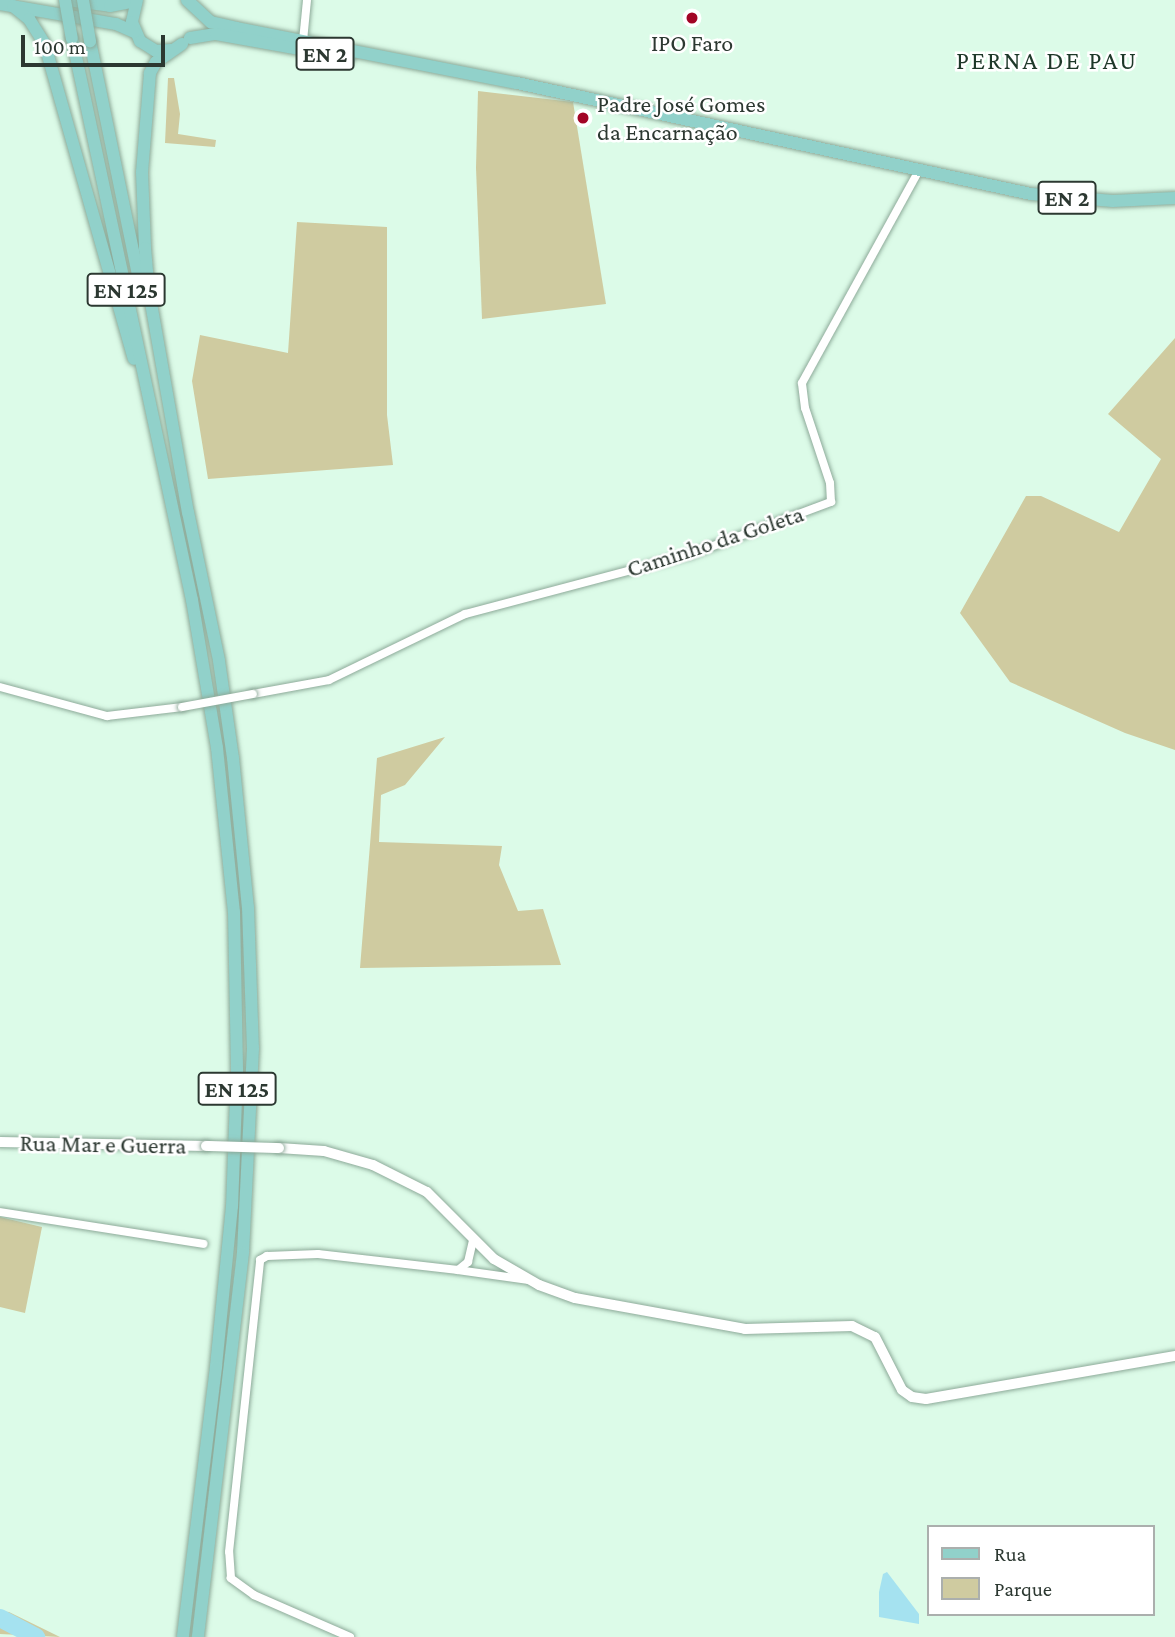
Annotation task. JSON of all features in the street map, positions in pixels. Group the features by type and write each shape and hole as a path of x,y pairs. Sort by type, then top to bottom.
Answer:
{"main road":[{"path":"66,0 110,6 137,1"},
{"name":"EN 125","path":"66,0 180,542 217,748 234,912 237,1007 230,1219 216,1367 183,1637"},
{"name":"EN 125","path":"83,0 219,662 243,841 252,975 251,1098 243,1253 198,1637"},
{"path":"134,32 131,15 137,1"},
{"name":"EN 2","path":"189,3 211,22 460,72 1031,194 1113,201 1175,198"},
{"name":"EN 2","path":"186,41 195,25 189,3"},
{"path":"6,5 29,19 45,45 123,316 180,542"},
{"name":"EN 2","path":"6,5 116,24 134,32 147,47 156,51 174,49 186,41 216,34 346,58 460,72"},
{"path":"177,448 148,286 142,172 152,67 186,41"}],"street":[{"path":"303,41 307,0"},
{"name":"Caminho da Goleta","path":"0,687 107,716 182,707 329,680 465,614 689,555 831,502 830,483 805,408 802,383 919,170"},
{"name":"Rua Mar e Guerra","path":"0,1142 324,1151 373,1165 427,1192 494,1259 533,1281 575,1298 745,1329 852,1326 875,1337 902,1390 912,1396 926,1399 1175,1356"},
{"path":"0,1212 204,1244"},
{"path":"458,1270 468,1262 473,1240"},
{"path":"350,1637 254,1595 232,1578 229,1552 260,1260 267,1256 318,1254 533,1281"}],"green space":[{"path":"168,78 174,78 180,114 178,134 216,140 215,147 165,143"},
{"path":"478,91 573,102 606,304 482,319 476,168"},
{"path":"297,222 387,227 387,415 393,465 208,479 192,381 200,335 288,353"},
{"path":"1175,338 1175,750 1125,733 1010,682 960,613 1026,496 1041,496 1119,532 1161,459 1108,414"},
{"path":"445,737 405,785 381,795 379,842 502,846 499,865 518,911 543,909 561,965 360,968 377,758"},
{"path":"0,1217 42,1227 25,1313 0,1307"},
{"path":"0,1611 9,1612 60,1637 0,1634"}],"water":[{"path":"887,1572 919,1614 919,1624 879,1617 879,1592 883,1574"}],"waterway":[{"path":"0,1618 36,1637"}],"place":[{"name":"IPO Faro","path":"692,18"},
{"name":"Padre José Gomes da Encarnação","path":"583,118"}],"district":[{"name":"PERNA DE PAU","path":"1047,61"}]}
